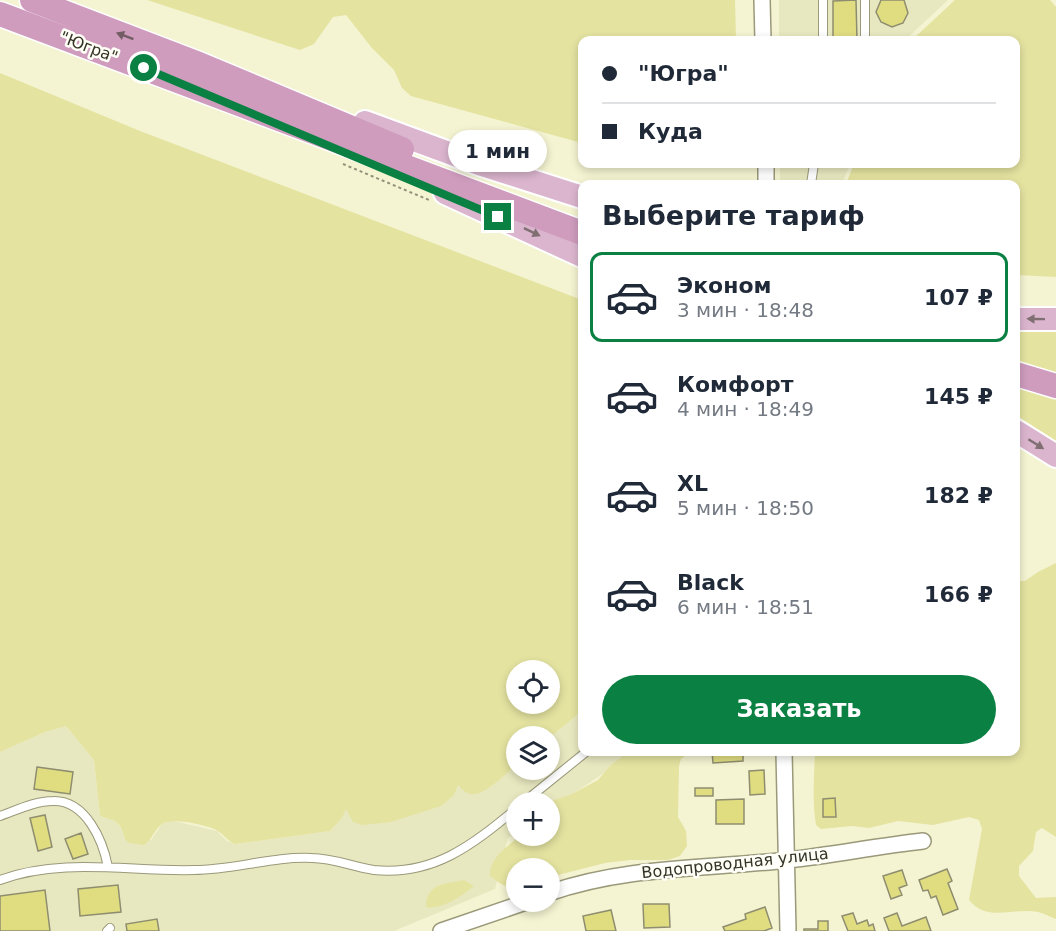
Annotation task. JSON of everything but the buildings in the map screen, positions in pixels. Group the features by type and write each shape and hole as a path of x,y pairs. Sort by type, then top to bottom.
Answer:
{"highway":[{"name":"\"Югра\"","path":"32,0 194,75 578,231"},
{"name":"\"Югра\"","path":"0,14 194,75 578,221"},
{"path":"1020,375 1056,386"}],"main road":[{"path":"194,75 578,196"},
{"path":"194,75 578,254"},
{"path":"1020,319 1056,319"},
{"path":"1020,434 1056,456"}],"street":[{"path":"762,0 763,36"},
{"path":"784,756 788,931"},
{"name":"Водопроводная улица","path":"560,890 627,874 788,860 923,841"},
{"path":"441,931 506,909"}],"lane":[{"path":"823,0 824,36"},
{"path":"865,0 865,36"},
{"path":"536,792 581,756"},
{"path":"0,816 44,802 66,802 80,811 92,826 103,849 108,867"},
{"path":"0,880 42,869 108,867 194,870 311,858 373,869 395,871 416,869 463,849 506,817"}],"path":[{"path":"337,162 433,202"}],"shaded area":[{"path":"147,0 735,0 736,36 578,36 578,142 411,96 402,88 394,70 372,48 346,15 333,17 314,44 300,50"},
{"path":"779,0 947,0 909,36 779,36"},
{"path":"955,0 1050,0 1056,7 1056,277 1020,275 1020,180 848,180 852,168 1020,168 1020,36 916,36"},
{"path":"0,73 140,131 578,298 578,714 560,729 560,726 506,726 506,774 481,792 466,793 458,785 454,795 441,806 391,822 362,825 353,822 346,809 342,818 330,831 235,844 211,828 189,822 173,821 162,824 144,845 129,843 121,827 115,821 100,816 94,760 66,726 45,732 0,752"},
{"path":"780,168 848,168 844,180 780,180"},
{"path":"1020,331 1056,331 1056,441 1020,418"},
{"path":"1056,563 1056,837 1042,828 1036,832 1033,851 1019,866 1019,876 1036,898 1056,897 1056,919 1029,911 993,913 976,907 969,900 982,829 979,820 969,817 933,825 898,821 869,828 852,826 821,829 816,825 814,807 815,756 1020,756 1020,581 1025,581","holes":["823,799 835,799 835,817 823,817"]},
{"path":"578,714 578,756 629,756 560,803 560,792 506,792 506,846 495,889 394,931 0,931 0,752 45,732 66,726 94,760 100,816 115,821 121,827 125,839 151,840 162,824 170,820 217,831 227,841 235,844 330,831 342,818 353,775 490,787 506,773 506,780 560,780 560,729"},
{"path":"623,756 685,756 681,759 679,766 678,817 686,831 687,846 680,856 668,860 630,860 605,863 560,874 560,858 506,858 506,886 490,876 496,858 508,846 560,846 560,798 598,780"},
{"path":"464,880 474,886 445,904 426,907 429,893 433,889"}],"route":[{"path":"144,68 498,217"}]}
